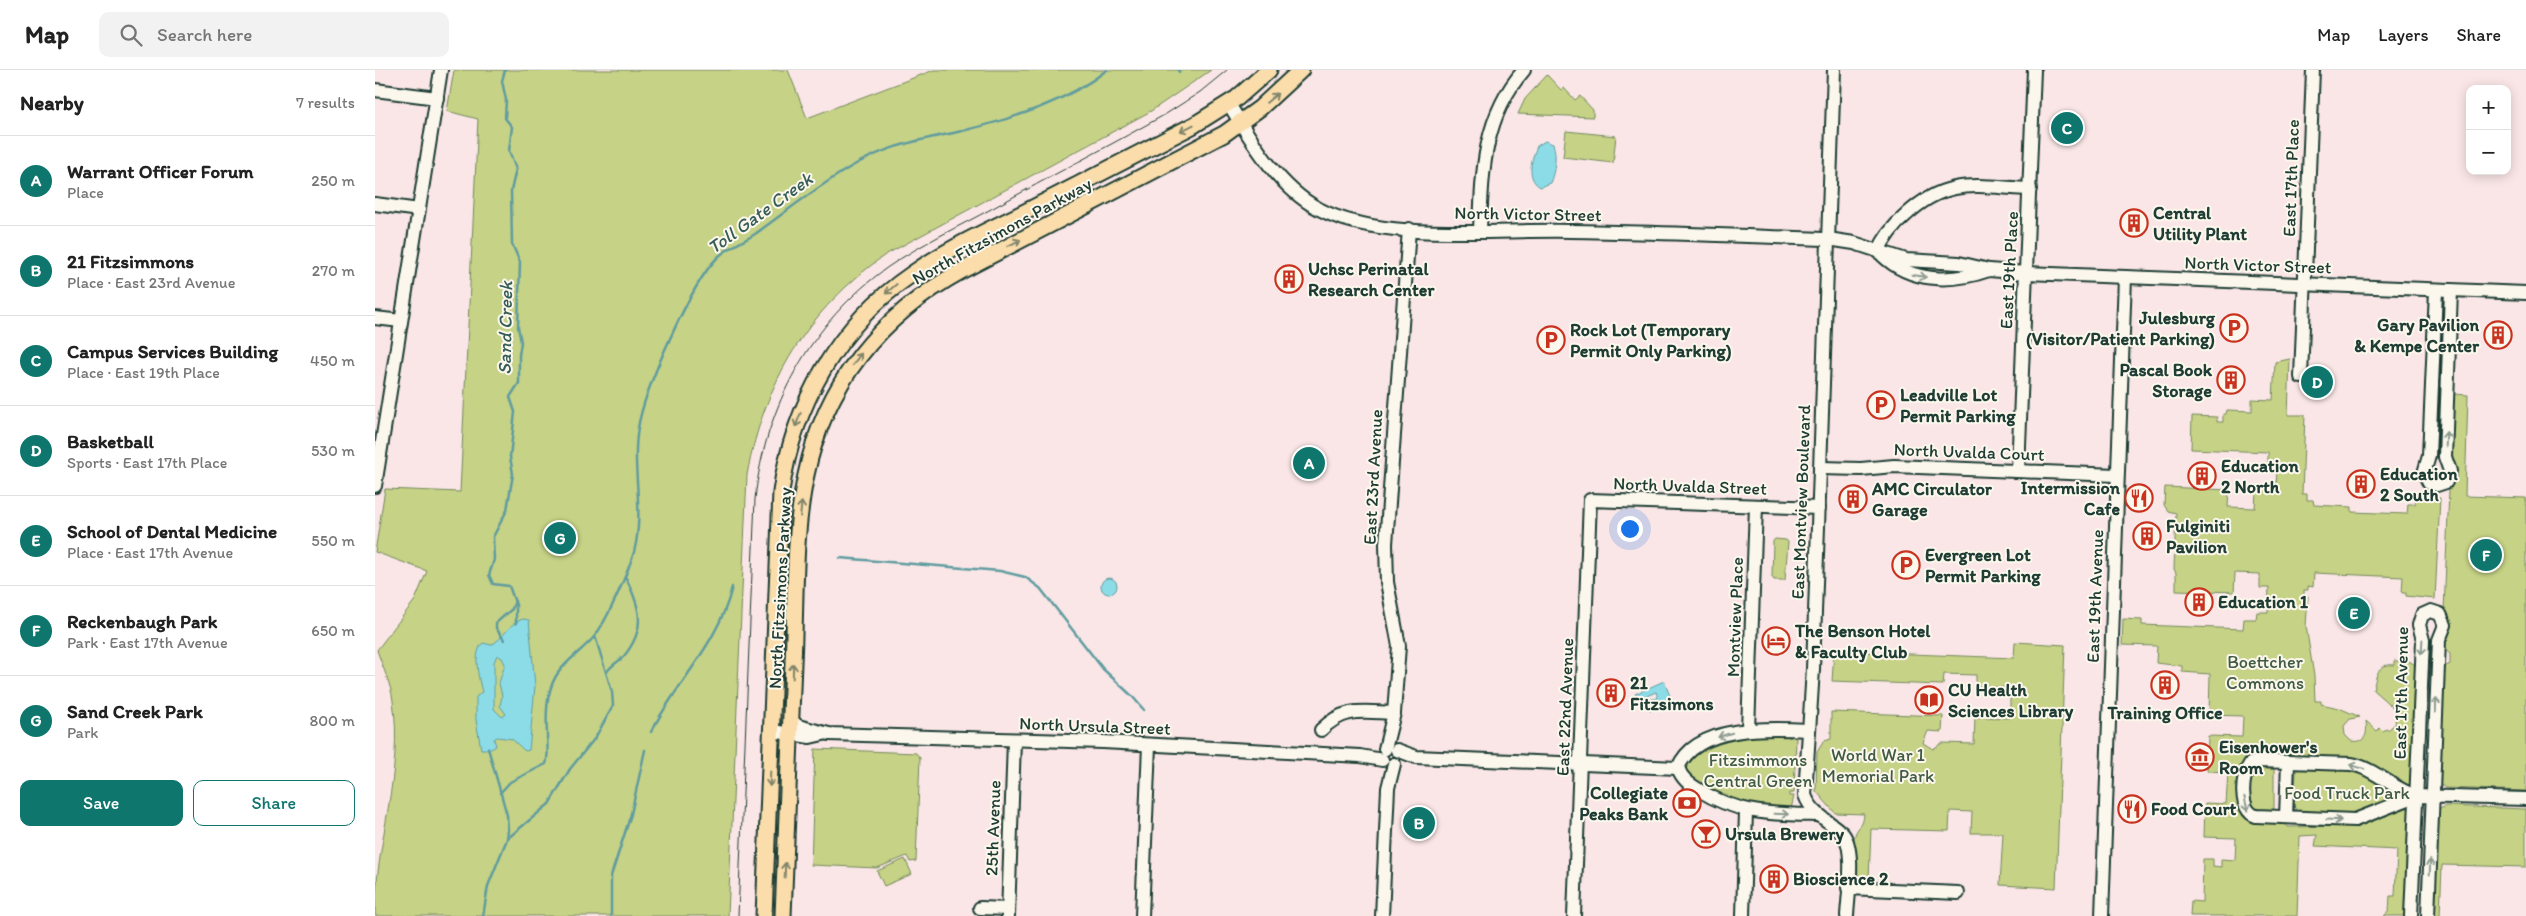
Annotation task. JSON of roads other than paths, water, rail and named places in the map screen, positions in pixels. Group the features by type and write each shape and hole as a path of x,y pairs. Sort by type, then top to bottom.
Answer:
{"main road":[{"name":"North Fitzsimons Parkway","path":"765,916 779,520 783,474 793,433 820,375 845,337 895,286 936,258 1194,125 1229,104 1269,70"},
{"name":"North Fitzsimons Parkway","path":"783,916 798,548 805,476 823,420 840,386 863,351 893,319 934,286 1204,145 1241,123 1279,92 1301,70"}],"street":[{"path":"375,486 379,434 401,321 441,70"},
{"path":"1480,231 1483,163 1489,133 1505,95 1524,70"},
{"name":"East Montview Boulevard","path":"1834,70 1813,678 1805,795 1807,802 1818,815 1841,833 1847,842 1847,916"},
{"name":"East 19th Place","path":"2018,471 2035,70"},
{"name":"East 17th Place","path":"2301,377 2313,70"},
{"path":"375,90 437,98"},
{"name":"North Victor Street","path":"1229,104 1275,170 1310,204 1350,222 1374,226 1409,229 1480,231 1568,230 1828,239 1854,243 1907,260 1959,262 1989,270 2026,273 2526,293"},
{"path":"1878,252 1891,228 1935,192 1965,186 2030,189"},
{"path":"375,204 419,210"},
{"name":"East 23rd Avenue","path":"1383,916 1387,788 1399,646 1388,588 1386,544 1409,229"},
{"name":"East 19th Avenue","path":"2102,916 2116,475 2125,277"},
{"path":"2436,290 2429,456 2424,473 2427,480 2437,485 2446,482 2451,472 2445,457 2451,290"},
{"path":"375,318 401,321"},
{"name":"North Uvalda Court","path":"1820,468 1861,469 1894,466 2116,475"},
{"name":"North Uvalda Street","path":"1590,500 1819,508"},
{"name":"East 22nd Avenue","path":"1574,916 1590,500"},
{"name":"Montview Place","path":"1748,730 1757,506"},
{"name":"East 17th Avenue","path":"2411,916 2423,640 2419,622 2424,614 2434,611 2442,616 2445,625 2439,640 2428,916"},
{"path":"1321,730 1336,717 1348,712 1394,713"},
{"name":"North Ursula Street","path":"791,720 797,726 827,733 1679,768"},
{"path":"1808,730 1737,731 1705,742 1683,758 1679,768 1683,777 1711,798 1746,811 1818,815"},
{"name":"North Ursula Street","path":"772,731 791,736 810,737 827,733"},
{"name":"25th Avenue","path":"1008,912 1014,741"},
{"path":"1142,916 1149,745"},
{"path":"2416,796 2355,820 2253,815 2246,810 2244,801 2245,775 2250,764 2259,761 2358,766 2402,792 2416,796 2526,799"},
{"path":"2286,817 2288,762"},
{"path":"1743,916 1746,811"},
{"path":"1848,888 1958,893"},
{"path":"980,908 1008,912"}],"water":[{"path":"1545,141 1553,144 1555,163 1550,183 1540,187 1535,183 1531,168 1537,146"},
{"path":"1109,578 1117,586 1109,594 1101,586"},
{"path":"523,619 529,620 535,686 529,750 525,751 512,739 497,737 494,739 496,746 491,749 481,749 476,720 476,697 482,692 477,667 478,653 483,643 491,645 496,642 518,621","holes":["497,655 502,658 505,664 499,683 502,696 500,706 506,714 502,717 494,709 494,662"]},
{"path":"1664,681 1670,696 1667,697 1668,700 1661,703 1661,706 1650,710 1646,700 1658,698 1656,692 1637,700 1635,694"}],"waterway":[{"name":"Sand Creek","path":"505,70 502,81 506,100 505,118 512,127 509,151 516,169 511,191 512,244 520,262 518,327 521,342 519,383 510,397 515,412 510,457 513,474 507,510 493,537 494,560 489,575 493,584 509,586 516,605 516,624"},
{"name":"Toll Gate Creek","path":"500,793 510,782 546,764 548,753 547,704 550,690 556,676 564,665 590,642 599,630 627,571 634,552 637,536 636,443 642,411 670,338 706,271 721,254 755,234 824,184 864,160 892,148 984,125 1039,108 1075,91 1107,70"},
{"path":"840,558 1000,571 1025,577 1040,588 1103,669 1144,710"},
{"path":"607,672 624,656 631,646 638,627 638,608 626,578"},
{"path":"651,732 708,644 718,626 732,587"},
{"name":"Sand Creek","path":"504,640 496,628 496,623 512,609 515,601"},
{"path":"508,838 549,804 570,769 595,738 613,706 612,692 595,636"},
{"name":"Sand Creek","path":"483,916 488,886 507,839 508,830 507,815 488,748"},
{"path":"611,916 611,876 631,814 645,750"}],"tram line":[{"path":"738,916 755,499 760,465 769,431 781,399 796,369 836,313 888,267 926,243 1166,114 1200,92 1227,70"}],"place":[{"name":"Campus Services Building","path":"2067,128"},
{"name":"Central Utility Plant","path":"2134,223"},
{"name":"Uchsc Perinatal Research Center","path":"1289,279"},
{"name":"Julesburg (Visitor/Patient Parking)","path":"2234,328"},
{"name":"Gary Pavilion & Kempe Center","path":"2498,335"},
{"name":"Rock Lot (Temporary Permit Only Parking)","path":"1551,340"},
{"name":"Pascal Book Storage","path":"2231,380"},
{"name":"Basketball","path":"2317,382"},
{"name":"Leadville Lot Permit Parking","path":"1881,405"},
{"name":"Warrant Officer Forum","path":"1309,463"},
{"name":"Education 2 North","path":"2202,476"},
{"name":"Education 2 South","path":"2361,484"},
{"name":"Intermission Cafe","path":"2139,498"},
{"name":"AMC Circulator Garage","path":"1853,499"},
{"name":"Fulginiti Pavilion","path":"2147,536"},
{"name":"Sand Creek Park","path":"560,538"},
{"name":"Reckenbaugh Park","path":"2486,555"},
{"name":"Evergreen Lot Permit Parking","path":"1906,565"},
{"name":"Education 1","path":"2199,602"},
{"name":"School of Dental Medicine","path":"2354,613"},
{"name":"The Benson Hotel & Faculty Club","path":"1776,641"},
{"name":"Training Office","path":"2165,685"},
{"name":"21 Fitzsimons","path":"1611,693"},
{"name":"CU Health Sciences Library","path":"1929,700"},
{"name":"Eisenhower's Room","path":"2200,757"},
{"name":"Collegiate Peaks Bank","path":"1687,803"},
{"name":"Food Court","path":"2132,809"},
{"name":"21 Fitzsimmons","path":"1419,823"},
{"name":"Ursula Brewery","path":"1706,834"},
{"name":"Bioscience 2","path":"1774,879"}],"park label":[{"name":"Boettcher Commons","path":"2265,672"},
{"name":"World War 1 Memorial Park","path":"1878,765"},
{"name":"Fitzsimmons Central Green","path":"1758,770"},
{"name":"Food Truck Park","path":"2347,793"}]}
